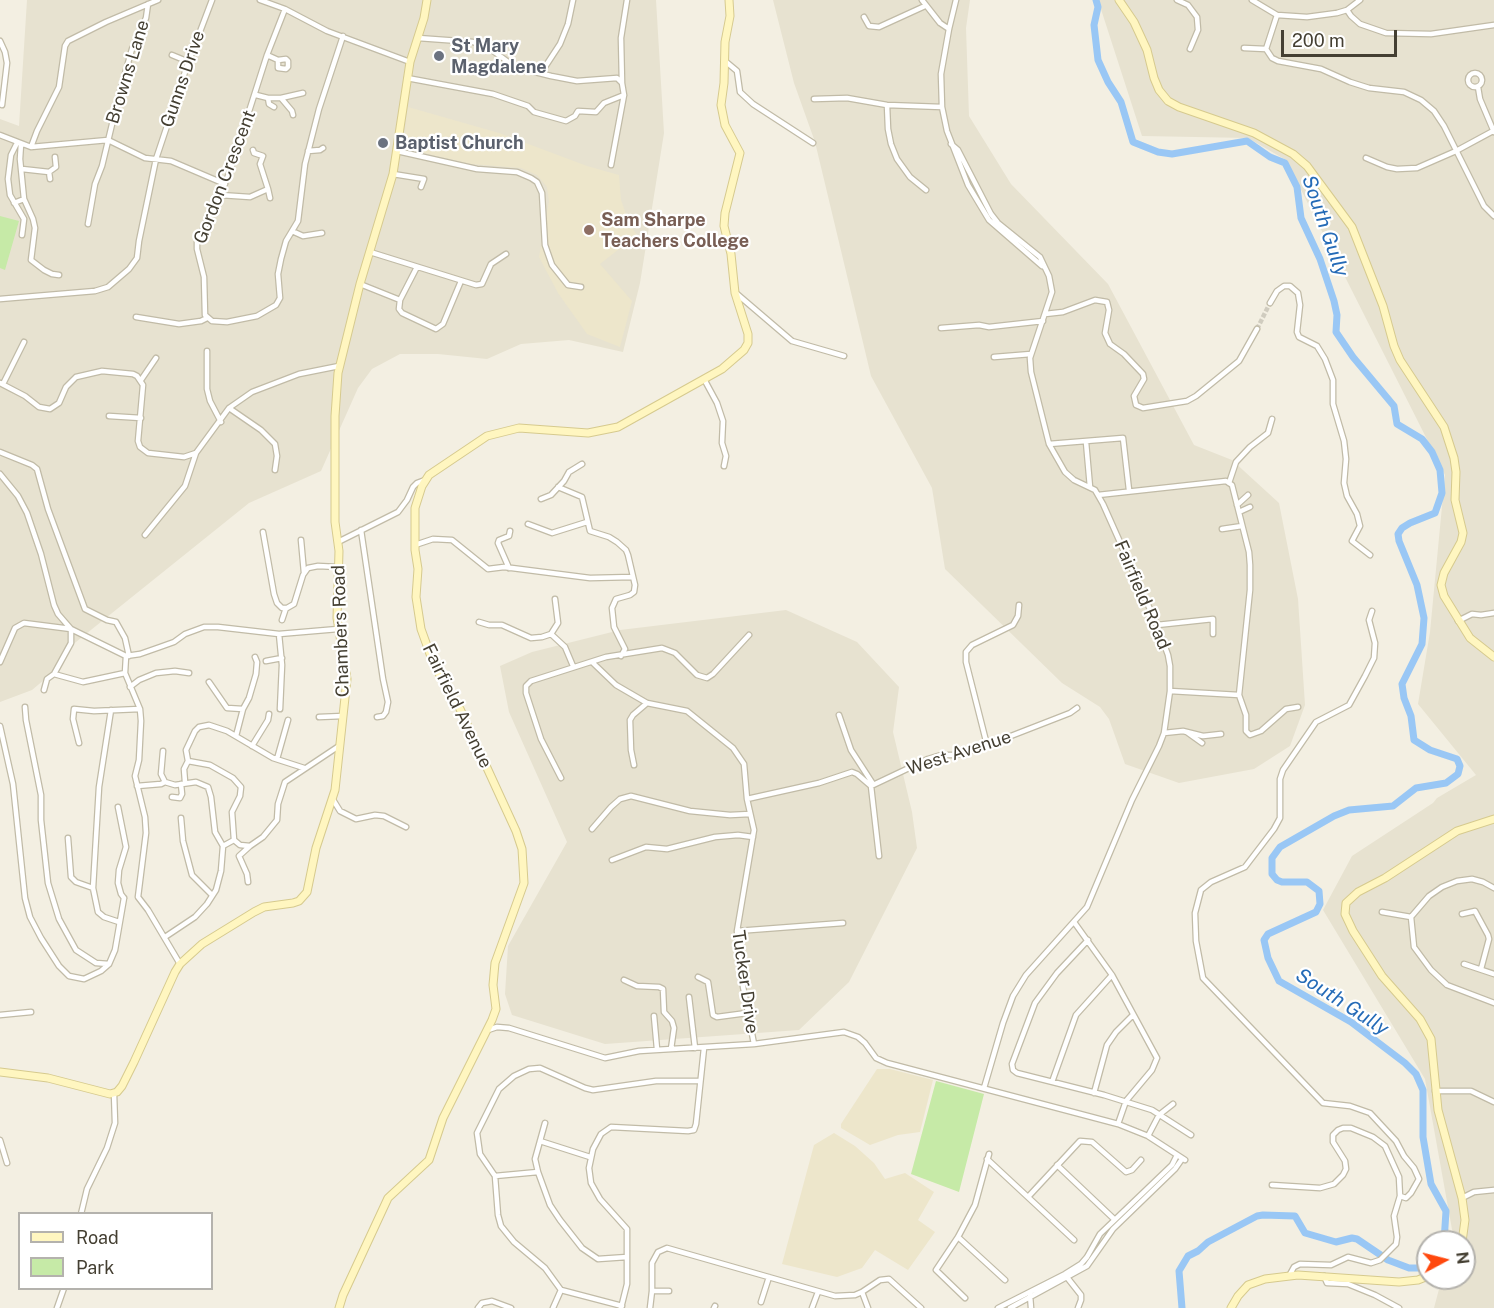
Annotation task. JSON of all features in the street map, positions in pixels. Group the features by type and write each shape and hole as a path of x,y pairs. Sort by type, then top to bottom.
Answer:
{"street":[{"path":"31,147 59,87 65,46 68,41 158,0"},
{"name":"Gunns Drive","path":"0,298 95,291 108,286 129,269 137,258 156,159 212,0"},
{"path":"260,0 285,9 327,31 410,62"},
{"name":"Chambers Road","path":"114,1094 122,1086 180,963 202,944 254,912 273,905 293,903 304,897 307,892 316,848 337,780 346,667 338,629 338,542 335,522 335,416 339,366 360,284 393,174 410,62 424,18 427,0"},
{"path":"541,73 560,44 568,24 573,0"},
{"path":"611,165 624,95 621,38 627,0"},
{"path":"338,542 398,512 417,483 425,480 487,436 519,429 588,433 618,427 631,422 660,402 722,369 744,350 748,343 746,324 735,293 731,254 724,226 725,213 740,153 722,114 721,105 725,42 730,16 729,0"},
{"path":"922,0 940,23 949,29"},
{"name":"Fairfield Road","path":"956,0 941,74 942,106 951,144 958,150 991,214 998,223 1040,257 1052,283 1052,292 1031,354 1031,372 1049,444 1065,472 1074,480 1090,487 1098,495 1168,655 1170,691 1164,733 1147,774 1132,800 1087,907 1026,975 1013,996 984,1088"},
{"path":"1119,0 1134,22 1147,50 1159,90 1167,101 1254,133 1293,154 1307,166 1352,227 1383,306 1400,360 1444,427 1454,458 1455,500 1463,533 1461,542 1444,573 1442,585 1444,596 1470,638 1494,657"},
{"path":"1177,0 1188,6 1197,16 1198,30 1190,50"},
{"path":"1252,0 1277,15 1307,17 1347,10 1360,0"},
{"name":"Browns Lane","path":"88,224 95,184 102,166 132,49 146,18 148,4"},
{"path":"864,17 869,26 879,27 925,6"},
{"name":"Gordon Crescent","path":"207,318 204,277 197,242 225,184 256,96 267,55 285,9"},
{"path":"1347,10 1360,24 1386,33 1431,34 1494,25"},
{"path":"1266,49 1277,15"},
{"path":"136,317 179,324 207,318 212,321 244,320 276,306 280,298 278,274 281,259 286,241 298,221 308,151 343,36"},
{"path":"418,38 473,42 489,48 514,67 577,81 617,78 622,84"},
{"path":"0,41 7,63 3,81 2,105"},
{"path":"1244,48 1266,49"},
{"path":"1266,49 1272,58 1278,61 1321,69 1369,88 1413,95 1434,111 1444,126 1484,206 1494,216"},
{"path":"172,55 189,62"},
{"path":"267,55 278,60"},
{"path":"725,61 737,71 740,92 753,104 813,143"},
{"path":"407,78 493,94 528,106 534,112 566,121 575,116 578,111 596,112 604,103 624,95"},
{"path":"1366,158 1397,169 1418,168 1493,132 1480,99 1478,87"},
{"path":"256,96 281,98 303,93"},
{"path":"268,98 269,104 274,107"},
{"path":"281,98 293,115"},
{"path":"814,99 846,98 887,105 942,106"},
{"path":"887,105 888,129 897,159 910,177 927,190"},
{"path":"0,135 31,147 108,140 145,158 171,161 225,184"},
{"path":"19,144 24,199 35,228 31,260 52,274 59,275"},
{"path":"19,144 11,155 8,179 14,203 24,219 22,235"},
{"path":"308,151 323,148"},
{"path":"253,150 254,153 263,156 261,164 270,198"},
{"path":"397,151 477,169 517,172 537,182 542,193 545,245 552,265 568,285 581,286"},
{"path":"22,169 49,172 56,167 55,157"},
{"path":"49,172 50,179"},
{"path":"393,174 424,179 421,187"},
{"path":"220,195 250,197 268,189"},
{"path":"14,203 24,199"},
{"path":"292,231 303,236 322,232"},
{"path":"370,252 476,285 482,284 491,264 507,254"},
{"path":"417,267 400,300 399,309 402,313 436,329 443,324 461,281"},
{"path":"360,284 400,300"},
{"path":"1270,303 1277,291 1284,286 1290,286 1298,293 1300,305 1297,332 1299,337 1317,346 1325,359 1333,380 1333,404 1344,441 1346,459 1344,483 1360,526 1352,541 1370,555"},
{"path":"735,293 792,341 844,356"},
{"path":"1045,314 1063,312 1095,300 1107,302 1109,310 1105,333 1110,344 1124,354 1143,374 1144,379 1134,396 1136,405 1143,408 1187,401 1196,396 1239,361 1257,329"},
{"path":"941,328 979,325 989,327 1043,321"},
{"path":"24,342 1,384 25,396 39,407 55,408 71,380 85,373 120,371 133,374 141,380"},
{"path":"207,351 207,389 220,422"},
{"path":"994,357 1031,354"},
{"path":"156,358 141,380 143,391 138,444 145,452 184,457 196,453"},
{"path":"145,535 185,486 196,453 229,408 252,392 275,381 339,366"},
{"path":"704,379 721,410 723,450 720,458"},
{"path":"229,408 261,430 275,444 277,456 275,470"},
{"path":"109,416 141,418"},
{"path":"1229,483 1236,462 1250,447 1264,438 1272,419"},
{"path":"1049,444 1123,438 1129,490"},
{"path":"1086,442 1090,487"},
{"path":"723,450 726,456 724,466"},
{"path":"0,452 37,469 48,509 85,609 100,618 116,622 125,638 127,656 125,673 140,709 139,760 135,776 145,817 146,833 138,897 180,963"},
{"path":"541,499 551,495 569,472 582,464"},
{"path":"0,474 18,496 27,513 41,554 54,605 58,614 71,629 71,643 54,674 47,679 44,690"},
{"name":"Fairfield Avenue","path":"339,1308 388,1198 429,1160 443,1118 488,1030 496,1009 493,985 495,963 524,884 522,849 512,821 464,717 439,675 427,648 417,612 418,569 415,545 415,508 425,480"},
{"path":"1098,495 1226,481 1232,485 1249,552 1250,573 1239,695 1246,715 1246,731 1250,735 1261,731 1286,709 1298,707"},
{"path":"558,487 582,496 590,531 609,537 626,550 633,577 634,592 630,596 616,599 612,608 614,627 625,649 621,656"},
{"path":"1237,505 1248,495"},
{"path":"1239,512 1250,507"},
{"path":"528,524 552,533 587,522"},
{"path":"1222,529 1242,526"},
{"path":"361,530 388,702 383,716 377,717"},
{"path":"508,568 498,543 499,540 509,536 510,531"},
{"path":"263,532 274,594 277,603 282,608 294,604 304,573 308,568 338,567"},
{"path":"415,545 433,539 452,540 488,569 508,568 590,578 633,577"},
{"path":"301,540 304,573"},
{"path":"479,622 502,625 531,638 542,637 551,634 558,620 555,599"},
{"path":"987,745 966,662 966,652 972,645 1013,625 1017,620 1020,605"},
{"path":"282,620 286,608"},
{"path":"1372,611 1369,620 1375,643 1374,658 1349,705 1316,722 1281,774 1280,818 1245,867 1211,882 1201,890 1195,912 1196,941 1203,978 1323,1102 1350,1106 1370,1113 1396,1141 1419,1179 1412,1193 1406,1198 1400,1197"},
{"path":"1458,621 1472,614 1494,613"},
{"path":"1156,625 1213,619 1213,634"},
{"path":"0,662 15,628 21,624 71,629 127,656 174,642 185,634 204,627 279,634 338,629"},
{"path":"279,634 282,658 280,709"},
{"path":"551,634 564,646 573,666"},
{"path":"561,778 541,739 526,690 531,681 606,657 662,648 669,649 697,675 707,678 749,635"},
{"path":"236,736 256,674 255,657"},
{"path":"266,661 282,658"},
{"name":"Tucker Drive","path":"592,662 616,686 647,703 687,711 733,748 740,758 745,770 747,799 754,830 737,931 738,955 754,1044"},
{"path":"130,687 139,680 156,673 175,671 189,674"},
{"path":"54,674 83,682 125,673"},
{"path":"209,682 227,708 243,709"},
{"path":"1170,691 1239,695"},
{"path":"634,765 630,720 633,714 647,703"},
{"path":"26,707 26,720 41,795 41,820 48,883 59,919 76,950 96,963 109,964"},
{"name":"West Avenue","path":"872,785 928,759 941,755 957,755 987,745 1070,713 1077,708"},
{"path":"79,743 73,719 74,709 94,711 140,709"},
{"path":"111,710 99,786 93,888 98,912 104,917 119,922"},
{"path":"252,746 268,720 269,714"},
{"path":"838,714 851,750 872,785 879,856"},
{"path":"319,717 343,716"},
{"path":"277,759 288,720"},
{"path":"172,796 180,798 182,794 184,769 188,761 187,747 199,727 209,724 277,759 304,768"},
{"path":"0,726 13,784 25,898 40,938 69,976 84,979 101,970 109,964 115,950 124,897 118,883 119,870 126,847 118,807"},
{"path":"1164,733 1183,731 1203,736 1221,734"},
{"path":"1188,733 1202,743"},
{"path":"248,882 239,856 263,837 277,820 278,804 285,782 339,746"},
{"path":"163,751 161,774 165,782"},
{"path":"188,761 210,765 238,783 242,792 232,812 234,840"},
{"path":"747,799 813,785 852,772 872,785"},
{"path":"137,786 165,782 196,782 208,787 215,832 223,846"},
{"path":"592,829 620,799 631,796 690,811 730,815 750,814"},
{"path":"332,798 340,811 356,819 375,815 384,816 406,827"},
{"path":"223,813 232,812"},
{"path":"181,818 183,841 192,875 212,895"},
{"path":"1464,1230 1465,1220 1462,1198 1438,1110 1433,1046 1428,1031 1382,976 1353,931 1345,914 1346,903 1358,892 1457,831 1494,819"},
{"path":"612,860 646,848 667,849 709,838 738,835 753,837"},
{"path":"68,838 71,877 76,882 93,888"},
{"path":"234,840 250,846"},
{"path":"165,937 195,917 207,904 216,890 221,871 223,846 234,840"},
{"path":"1494,888 1472,879 1457,880 1442,886 1411,917 1414,947 1431,970 1447,985 1494,1003"},
{"path":"124,897 138,897"},
{"path":"1462,914 1475,911 1488,935 1481,969"},
{"path":"1382,912 1411,917"},
{"path":"1074,922 1112,975 1157,1058 1152,1070 1126,1101 1118,1124"},
{"path":"737,931 843,923"},
{"path":"1088,940 1035,1003 1012,1064 1013,1070 1152,1110 1191,1136"},
{"path":"1464,964 1494,974"},
{"path":"1052,1082 1076,1015 1112,975"},
{"path":"698,977 708,982 712,1015 717,1017 747,1013"},
{"path":"624,980 637,987 663,989 664,1012 672,1021 674,1028 671,1048"},
{"path":"689,997 695,1048"},
{"path":"0,1015 31,1012"},
{"path":"1094,1093 1107,1045 1133,1015"},
{"path":"654,1016 657,1049"},
{"path":"488,1030 497,1027 509,1028 605,1058 657,1049 754,1044 844,1032 865,1042 876,1058 886,1063 1118,1124 1148,1136 1181,1158 1111,1227 1100,1234 1095,1249 1081,1264 1066,1276 1010,1308"},
{"path":"700,1080 664,1081 593,1090 540,1068 530,1069 514,1076 500,1089 477,1133 480,1154 495,1176 501,1226 514,1242 545,1268 561,1290 622,1307 627,1284 627,1229 600,1199 591,1183 590,1157 597,1139 611,1126 694,1130 704,1048"},
{"path":"0,1072 48,1078 114,1094 115,1123 107,1148 87,1189 81,1212"},
{"path":"1435,1091 1471,1091 1494,1102"},
{"path":"1148,1136 1159,1115 1173,1104"},
{"path":"545,1124 536,1159 538,1172 550,1205 582,1248 598,1259 627,1257"},
{"path":"1272,1185 1320,1188 1334,1184 1346,1168 1333,1135 1338,1130 1351,1128 1373,1137 1385,1146 1399,1177 1400,1197 1394,1216 1396,1244 1380,1260 1371,1263 1348,1257 1331,1265 1300,1264 1294,1267 1289,1276"},
{"path":"0,1140 7,1163"},
{"path":"540,1141 590,1157"},
{"path":"1028,1197 1080,1141 1092,1143 1126,1172 1132,1170 1141,1160"},
{"path":"965,1298 936,1270 958,1237 975,1205 988,1157 1074,1240"},
{"path":"1057,1165 1114,1220"},
{"path":"495,1176 538,1172"},
{"path":"1462,1198 1474,1192 1494,1190"},
{"path":"1111,1227 1114,1220 1147,1192"},
{"path":"958,1237 1005,1280"},
{"path":"650,1308 652,1263 658,1252 667,1248 840,1297 862,1292 880,1280 889,1279 921,1308"},
{"path":"1066,1276 1081,1295 1078,1308"},
{"path":"1324,1276 1327,1283 1348,1284 1375,1294 1399,1308"},
{"path":"1232,1308 1238,1296 1248,1286 1265,1279 1324,1276 1399,1282 1416,1280"},
{"path":"761,1302 769,1277"},
{"path":"57,1308 63,1290"},
{"path":"553,1308 561,1290"},
{"path":"652,1291 669,1291"},
{"path":"812,1308 818,1292"},
{"path":"862,1292 868,1308"},
{"path":"998,1308 1030,1295"},
{"path":"1030,1295 1031,1308"},
{"path":"478,1308 482,1303 492,1300 511,1308"}],"shaded area":[{"path":"27,0 656,0 664,133 640,283 623,352 569,340 521,344 487,359 438,354 400,354 372,369 358,388 321,471 249,503 66,650 57,669 32,690 0,702 0,119 19,126"},
{"path":"773,0 970,0 966,28 969,116 1011,184 1108,284 1194,445 1232,460 1279,503 1298,599 1305,705 1290,746 1254,769 1179,783 1125,764 1109,719 1100,707 1062,683 945,569 932,488 871,376 815,142 794,83"},
{"path":"1098,0 1494,0 1494,1308 1434,1308 1439,1290 1476,1290 1476,1230 1452,1230 1425,1079 1323,910 1352,856 1433,803 1437,798 1476,775 1418,704 1430,632 1445,475 1286,160 1248,138 1142,136"},
{"name":"Sam Sharpe Teachers College","path":"408,107 499,133 587,166 619,175 621,200 630,225 637,235 600,264 632,301 620,347 587,334 558,293 539,257 549,201 547,187 537,175 521,168 471,164 403,148"},
{"path":"786,610 857,642 899,687 893,732 912,812 917,848 849,982 799,1030 605,1044 512,1015 505,994 508,946 567,842 509,712 500,666 532,652 620,630"},
{"path":"877,1069 890,1069 933,1080 920,1132 898,1135 870,1145 841,1128 841,1124"},
{"path":"834,1133 855,1146 874,1163 885,1179 905,1173 934,1192 918,1220 935,1232 908,1270 875,1250 862,1268 837,1277 782,1264 814,1145"}],"green space":[{"path":"0,216 19,221 5,270 0,268"},
{"path":"936,1081 984,1094 959,1192 911,1174"}],"waterway":[{"name":"South Gully","path":"1096,0 1098,7 1094,25 1098,60 1121,102 1133,142 1158,152 1172,154 1247,141 1270,157 1285,163 1297,187 1301,218 1320,259 1334,301 1337,315 1336,332 1353,357 1394,406 1397,424 1422,439 1432,452 1440,470 1442,493 1435,513 1410,523 1398,534 1417,585 1424,618 1422,644 1402,684 1404,698 1411,716 1414,740 1430,750 1457,759 1460,766 1458,774 1446,783 1416,788 1393,806 1349,810 1334,816 1280,847 1272,858 1272,874 1282,882 1307,882 1319,891 1320,904 1316,912 1268,934 1264,940 1268,958 1279,981 1351,1022 1416,1074 1423,1090 1423,1137 1431,1184 1446,1211 1445,1230"},
{"name":"South Gully","path":"1182,1308 1179,1271 1188,1256 1208,1242 1257,1216 1295,1216 1305,1233 1336,1242 1357,1239 1388,1260 1409,1268 1416,1268"}],"tunnel":[{"path":"1257,329 1270,303"}],"place":[{"name":"St Mary Magdalene","path":"439,56"},
{"name":"Baptist Church","path":"383,143"},
{"name":"Sam Sharpe Teachers College","path":"589,230"}]}
